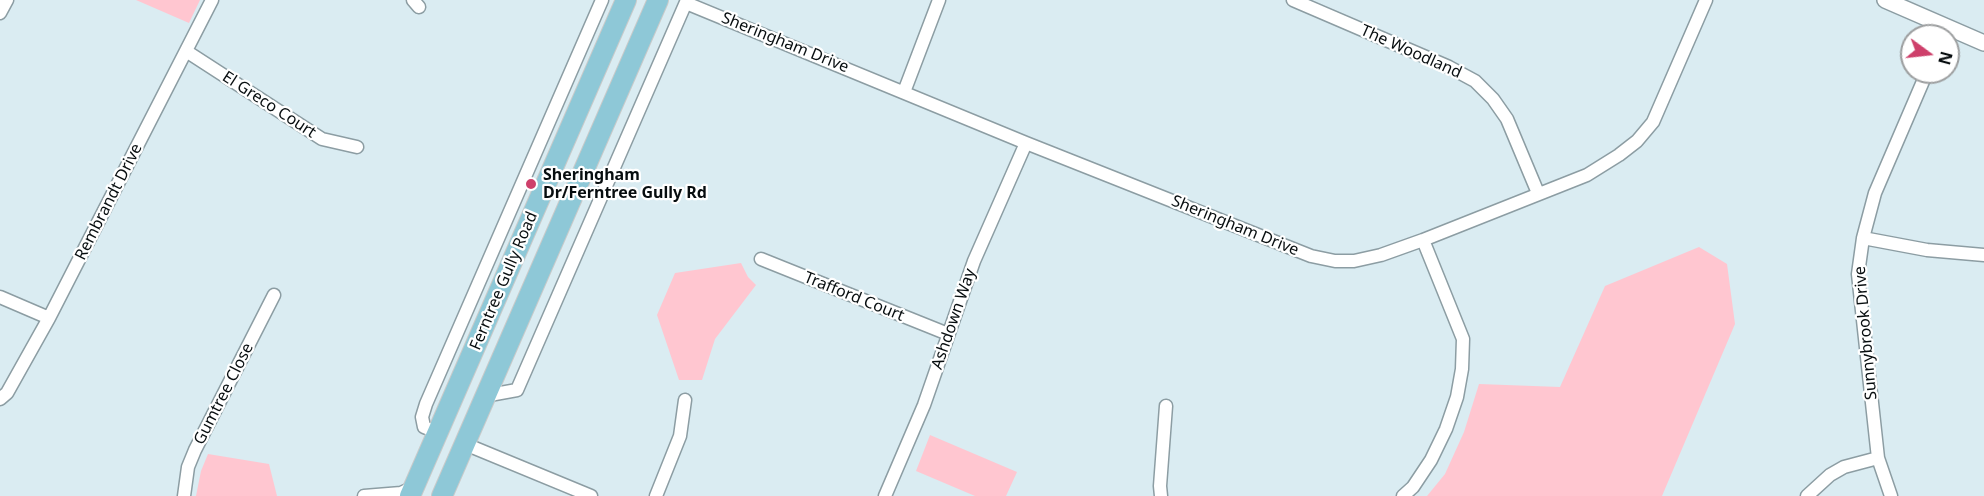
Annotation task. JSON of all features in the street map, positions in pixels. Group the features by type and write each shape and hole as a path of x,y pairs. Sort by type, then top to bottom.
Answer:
{"main road":[{"name":"Ferntree Gully Road","path":"412,491 626,0"},
{"name":"Ferntree Gully Road","path":"442,496 658,0"},
{"path":"439,433 465,444"}],"street":[{"path":"0,13 7,0"},
{"name":"Rembrandt Drive","path":"0,399 7,393 49,318 212,0"},
{"path":"439,433 424,427 423,411 602,0"},
{"path":"904,92 939,0"},
{"name":"The Woodland","path":"1293,0 1449,67 1475,81 1493,99 1507,119 1538,193"},
{"name":"Sheringham Drive","path":"687,1 1026,143 1311,256 1335,261 1354,261 1382,255 1423,240 1587,175 1619,155 1637,141 1653,122 1706,0"},
{"path":"1886,0 1931,24"},
{"path":"484,396 516,390 687,1"},
{"path":"1960,36 1984,43"},
{"name":"El Greco Court","path":"186,51 322,139 357,147"},
{"name":"Sunnybrook Drive","path":"1891,496 1878,459 1858,274 1863,238 1875,194 1922,84"},
{"name":"Ashdown Way","path":"885,496 924,405 974,261 1026,143"},
{"path":"1863,238 1927,250 1984,255"},
{"path":"1403,496 1413,487 1431,460 1446,429 1457,398 1462,369 1463,339 1423,240"},
{"path":"491,254 512,263"},
{"name":"Trafford Court","path":"761,259 948,334"},
{"name":"Gumtree Close","path":"184,496 188,467 195,450 274,295"},
{"path":"0,297 49,318"},
{"path":"656,496 680,436 685,400"},
{"path":"1161,496 1166,406"},
{"path":"465,444 591,496"},
{"path":"1807,496 1830,475 1844,467 1878,459"},
{"path":"364,496 412,491"}],"shaded area":[{"path":"136,0 200,0 189,23"},
{"path":"1699,247 1727,264 1735,324 1662,496 1427,496 1445,474 1464,432 1479,384 1560,387 1605,286"},
{"path":"741,263 748,277 756,285 715,339 702,380 679,380 657,315 675,273"},
{"path":"930,435 1017,472 1006,496 975,496 916,471"},
{"path":"208,454 269,464 277,496 196,496 201,471"}],"place":[{"name":"Sheringham Dr/Ferntree Gully Rd","path":"531,184"}]}
